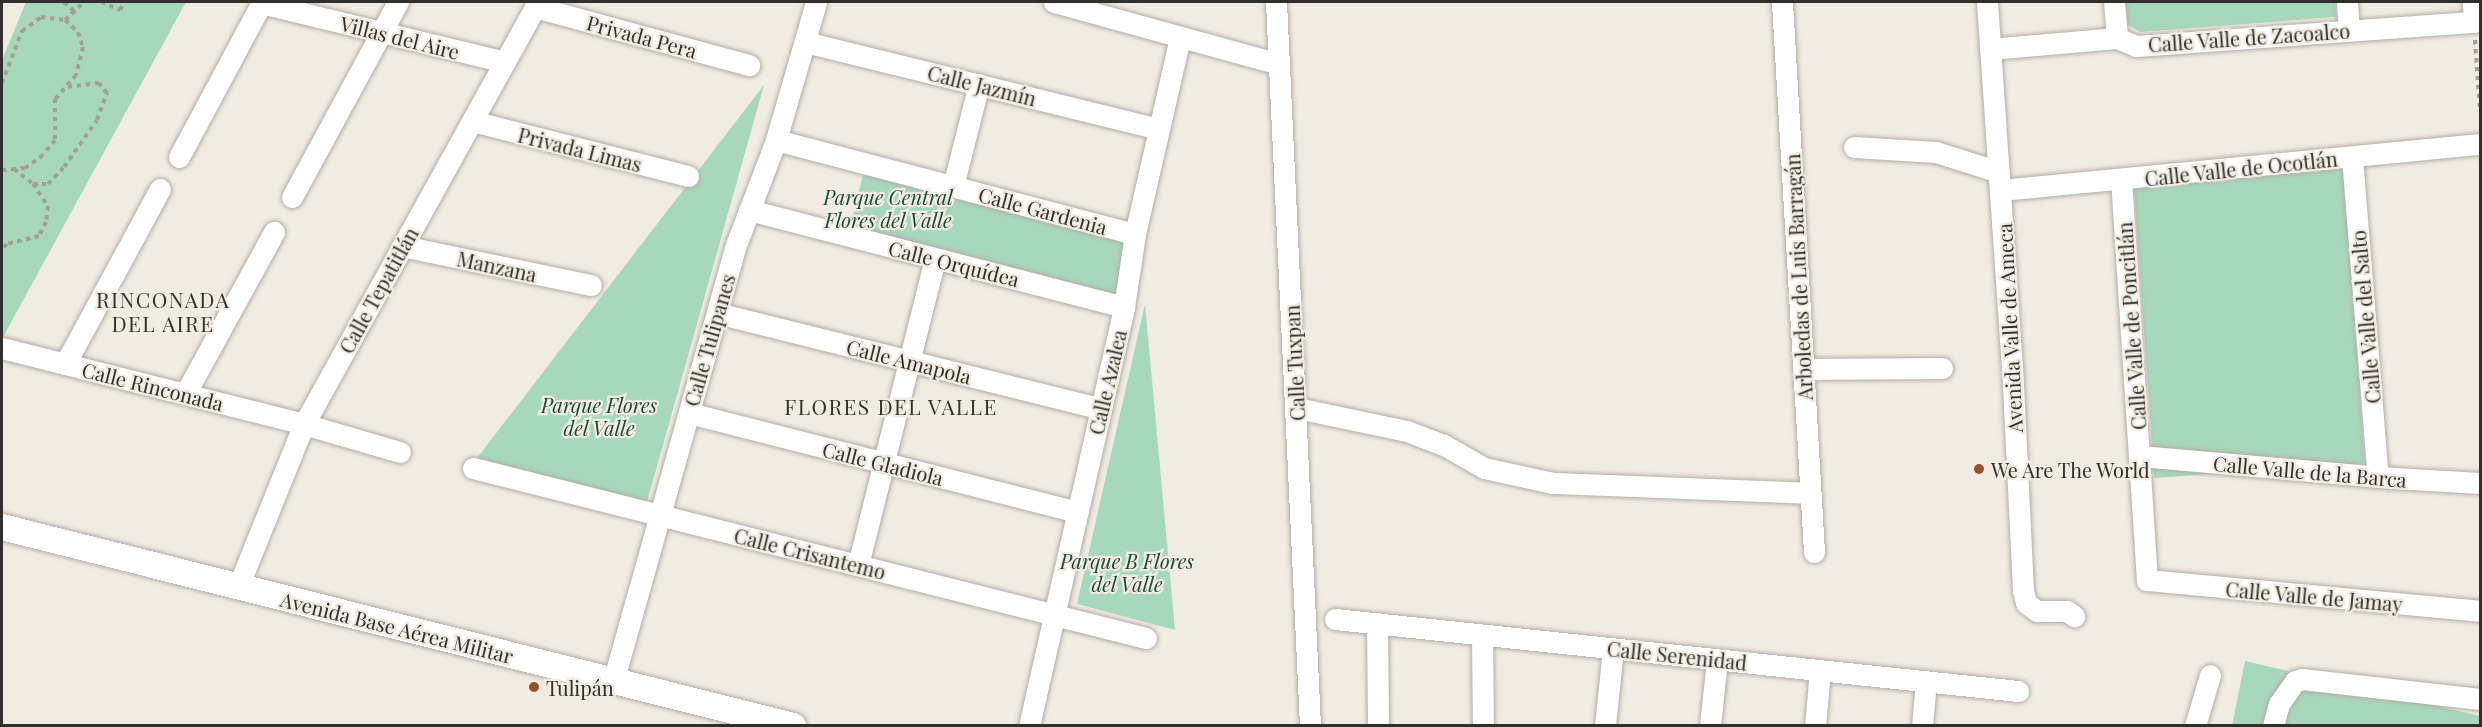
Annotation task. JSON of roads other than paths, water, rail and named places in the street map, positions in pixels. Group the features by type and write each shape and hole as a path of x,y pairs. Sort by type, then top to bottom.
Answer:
{"main road":[{"name":"Avenida Base Aérea Militar","path":"2,527 793,726"}],"street":[{"path":"179,157 262,2"},
{"name":"Villas del Aire","path":"262,2 505,62"},
{"path":"292,197 398,2"},
{"name":"Calle Tulipanes","path":"613,682 717,313 748,210 776,140 816,2"},
{"path":"1054,2 1279,64"},
{"name":"Calle Tuxpan","path":"1276,2 1297,408 1310,726"},
{"name":"Arboledas de Luis Barragán","path":"1782,2 1814,552"},
{"name":"Avenida Valle de Ameca","path":"1987,2 2000,181 2023,590 2026,603 2037,611 2067,611 2074,616"},
{"path":"2114,2 2117,38"},
{"path":"2347,2 2349,30"},
{"name":"Calle Tepatitlán","path":"238,587 304,423 537,4"},
{"name":"Privada Pera","path":"537,4 749,65"},
{"name":"Calle Valle de Zacoalco","path":"1990,49 2117,38 2136,46 2349,30 2473,12"},
{"name":"Calle Azalea","path":"1029,726 1124,307 1135,234 1180,37"},
{"name":"Calle Jazmín","path":"805,42 1158,129"},
{"path":"953,186 979,84"},
{"name":"Privada Limas","path":"472,121 688,176"},
{"name":"Calle Gardenia","path":"776,140 1135,234"},
{"name":"Calle Valle de Ocotlán","path":"2000,181 2121,179 2481,144"},
{"path":"1854,147 1936,152 2000,181"},
{"name":"Calle Valle del Salto","path":"2352,157 2378,477"},
{"name":"Calle Valle de Poncitlán","path":"2121,179 2147,580"},
{"path":"65,364 160,189"},
{"name":"Calle Orquídea","path":"748,210 1124,307"},
{"path":"185,394 274,232"},
{"name":"Manzana","path":"402,246 591,285"},
{"path":"858,565 935,258"},
{"name":"Calle Amapola","path":"717,313 1101,409"},
{"name":"Calle Rinconada","path":"2,348 304,423 400,452"},
{"path":"1803,369 1942,368"},
{"path":"1297,408 1407,431 1444,445 1484,468 1553,483 1810,493"},
{"name":"Calle Gladiola","path":"689,413 1078,512"},
{"name":"Calle Valle de la Barca","path":"2140,456 2378,477 2481,483"},
{"name":"Calle Crisantemo","path":"473,468 1146,638"},
{"name":"Calle Valle de Jamay","path":"2147,580 2481,611"},
{"name":"Calle Serenidad","path":"1335,619 2018,691"},
{"path":"1377,623 1378,726"},
{"path":"1482,635 1483,726"},
{"path":"1605,726 1613,648"},
{"path":"1710,726 1717,659"},
{"path":"1815,726 1820,670"},
{"path":"2195,726 2210,675"},
{"path":"2272,726 2278,704 2295,681 2302,679 2481,699"},
{"path":"1922,726 1926,681"}],"place":[{"name":"We Are The World","path":"1979,469"},
{"name":"Tulipán","path":"534,687"}],"district":[{"name":"RINCONADA DEL AIRE","path":"163,311"},
{"name":"FLORES DEL VALLE","path":"891,406"}],"park label":[{"name":"Parque Central Flores del Valle","path":"888,208"},
{"name":"Parque Flores del Valle","path":"599,416"},
{"name":"Parque B Flores del Valle","path":"1127,572"}]}
